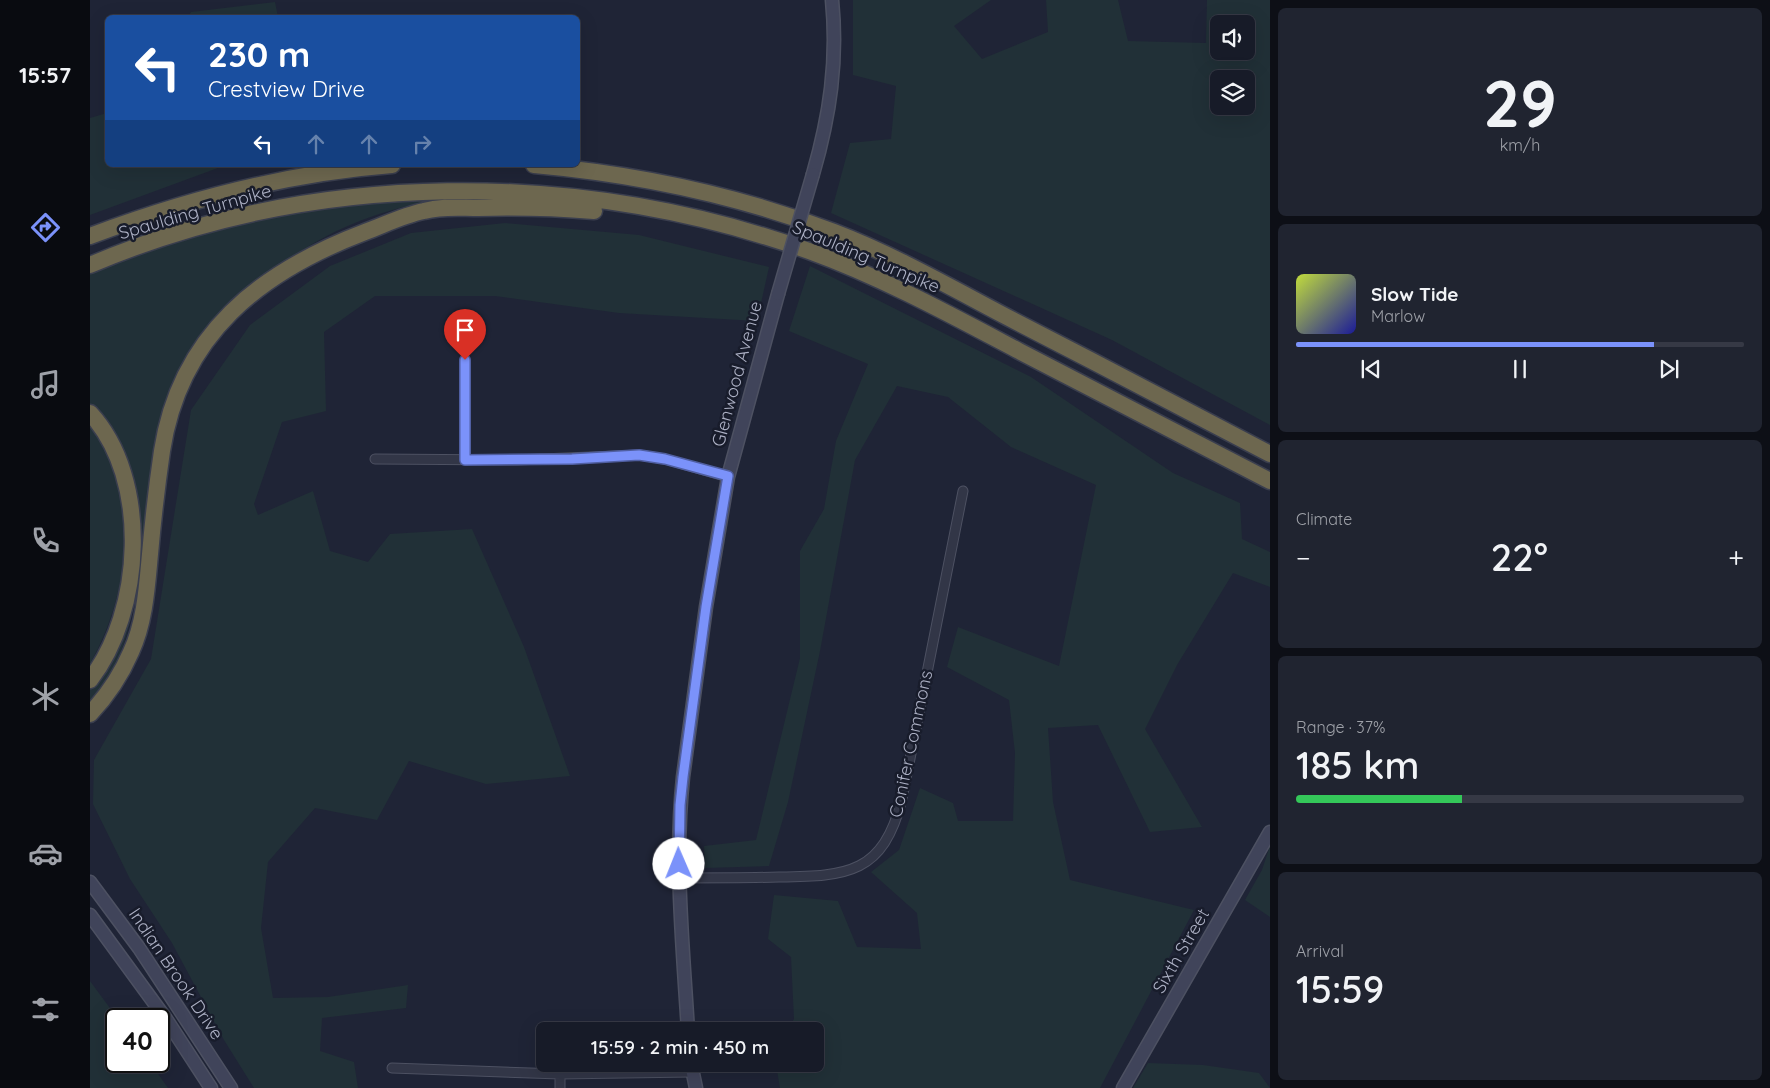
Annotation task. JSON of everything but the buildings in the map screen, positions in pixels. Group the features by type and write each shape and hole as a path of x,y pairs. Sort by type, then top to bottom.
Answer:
{"highway":[{"name":"Spaulding Turnpike","path":"90,236 168,208 248,186 328,172 374,167"},
{"name":"Spaulding Turnpike","path":"552,167 616,174 697,190 776,212 835,232 918,270 1270,454"},
{"name":"Spaulding Turnpike","path":"90,265 161,238 265,210 372,194 471,192 553,197 636,206 730,226 811,252 843,265 985,333 1270,481"},
{"path":"90,714 101,702 120,674 132,651 141,621 162,451 168,416 178,389 193,359 210,336 260,286 323,250 424,211 445,208 505,207 604,212 636,206"},
{"path":"90,414 103,430 118,458 131,510 133,532 131,573 122,612 108,651 90,680"}],"street":[{"name":"Glenwood Avenue","path":"687,1022 679,878 680,805 706,607 728,476 828,116 835,45 832,0"},
{"path":"465,360 465,460"},
{"path":"375,459 572,459 639,455 665,459 728,476"},
{"name":"Conifer Commons","path":"679,878 832,875 856,868 885,843 897,818 902,799 963,491"},
{"name":"Sixth Street","path":"1123,1088 1270,832"},
{"name":"Indian Brook Drive","path":"90,882 140,948 231,1088"},
{"name":"Indian Brook Drive","path":"90,915 161,1012 211,1088"},
{"path":"392,1068 560,1074 604,1072"},
{"path":"693,1072 696,1088"},
{"path":"560,1074 560,1088"}],"shaded area":[{"path":"853,0 991,0 954,26 982,59 1048,32 1046,0 1118,0 1128,41 1206,43 1207,0 1270,0 1270,425 1112,340 831,213 850,143 891,139 896,86 853,75"},
{"path":"275,2 278,15 189,15 191,12"},
{"path":"105,114 105,167 221,167 90,215 90,118"},
{"path":"437,197 438,200 372,216 342,228 314,243 261,281 237,304 197,349 183,374 150,512 129,627 115,664 90,701 90,689 101,675 137,529 90,408 90,274 179,239 272,215 348,203"},
{"path":"505,223 639,235 769,267 757,321 619,313 495,296 375,296 324,332 326,411 282,422 254,504 258,515 313,491 330,551 368,562 390,534 472,529 524,647 570,776 486,784 409,761 377,820 315,808 268,862 261,928 273,998 328,997 408,985 406,1008 322,1018 320,1051 354,1062 358,1088 254,1088 224,1040 172,943 130,879 93,804 94,760 151,659 191,410 250,325 330,266 411,233"},
{"path":"810,266 1031,377 1173,473 1240,503 1242,539 1270,552 1270,587 1233,573 1177,665 1145,729 1202,827 1150,832 1098,725 1048,728 1053,802 1070,880 1194,910 1100,1088 780,1088 777,1072 824,1072 824,1022 792,1022 794,1019 791,957 768,939 774,895 838,901 857,947 921,949 917,913 871,872 899,850 920,788 953,803 958,821 1013,821 1015,753 1009,700 947,667 958,627 1059,666 1096,485 1011,447 948,397 897,386 855,460 820,651 788,802 769,866 705,868 704,846 756,840 800,658 800,551 824,509 836,441 868,364 789,331"},
{"path":"90,423 109,455 119,486 125,538 119,590 112,615 90,664"},
{"path":"1270,846 1270,917 1245,900 1262,870"},
{"path":"90,981 110,1008 105,1008 105,1073 157,1073 168,1088 90,1088"},
{"path":"1148,1063 1203,1065 1259,1073 1270,1088 1133,1088"}],"route":[{"path":"465,360 465,460 572,459 639,455 665,459 728,476 706,607 683,777 680,805 679,864"}]}
